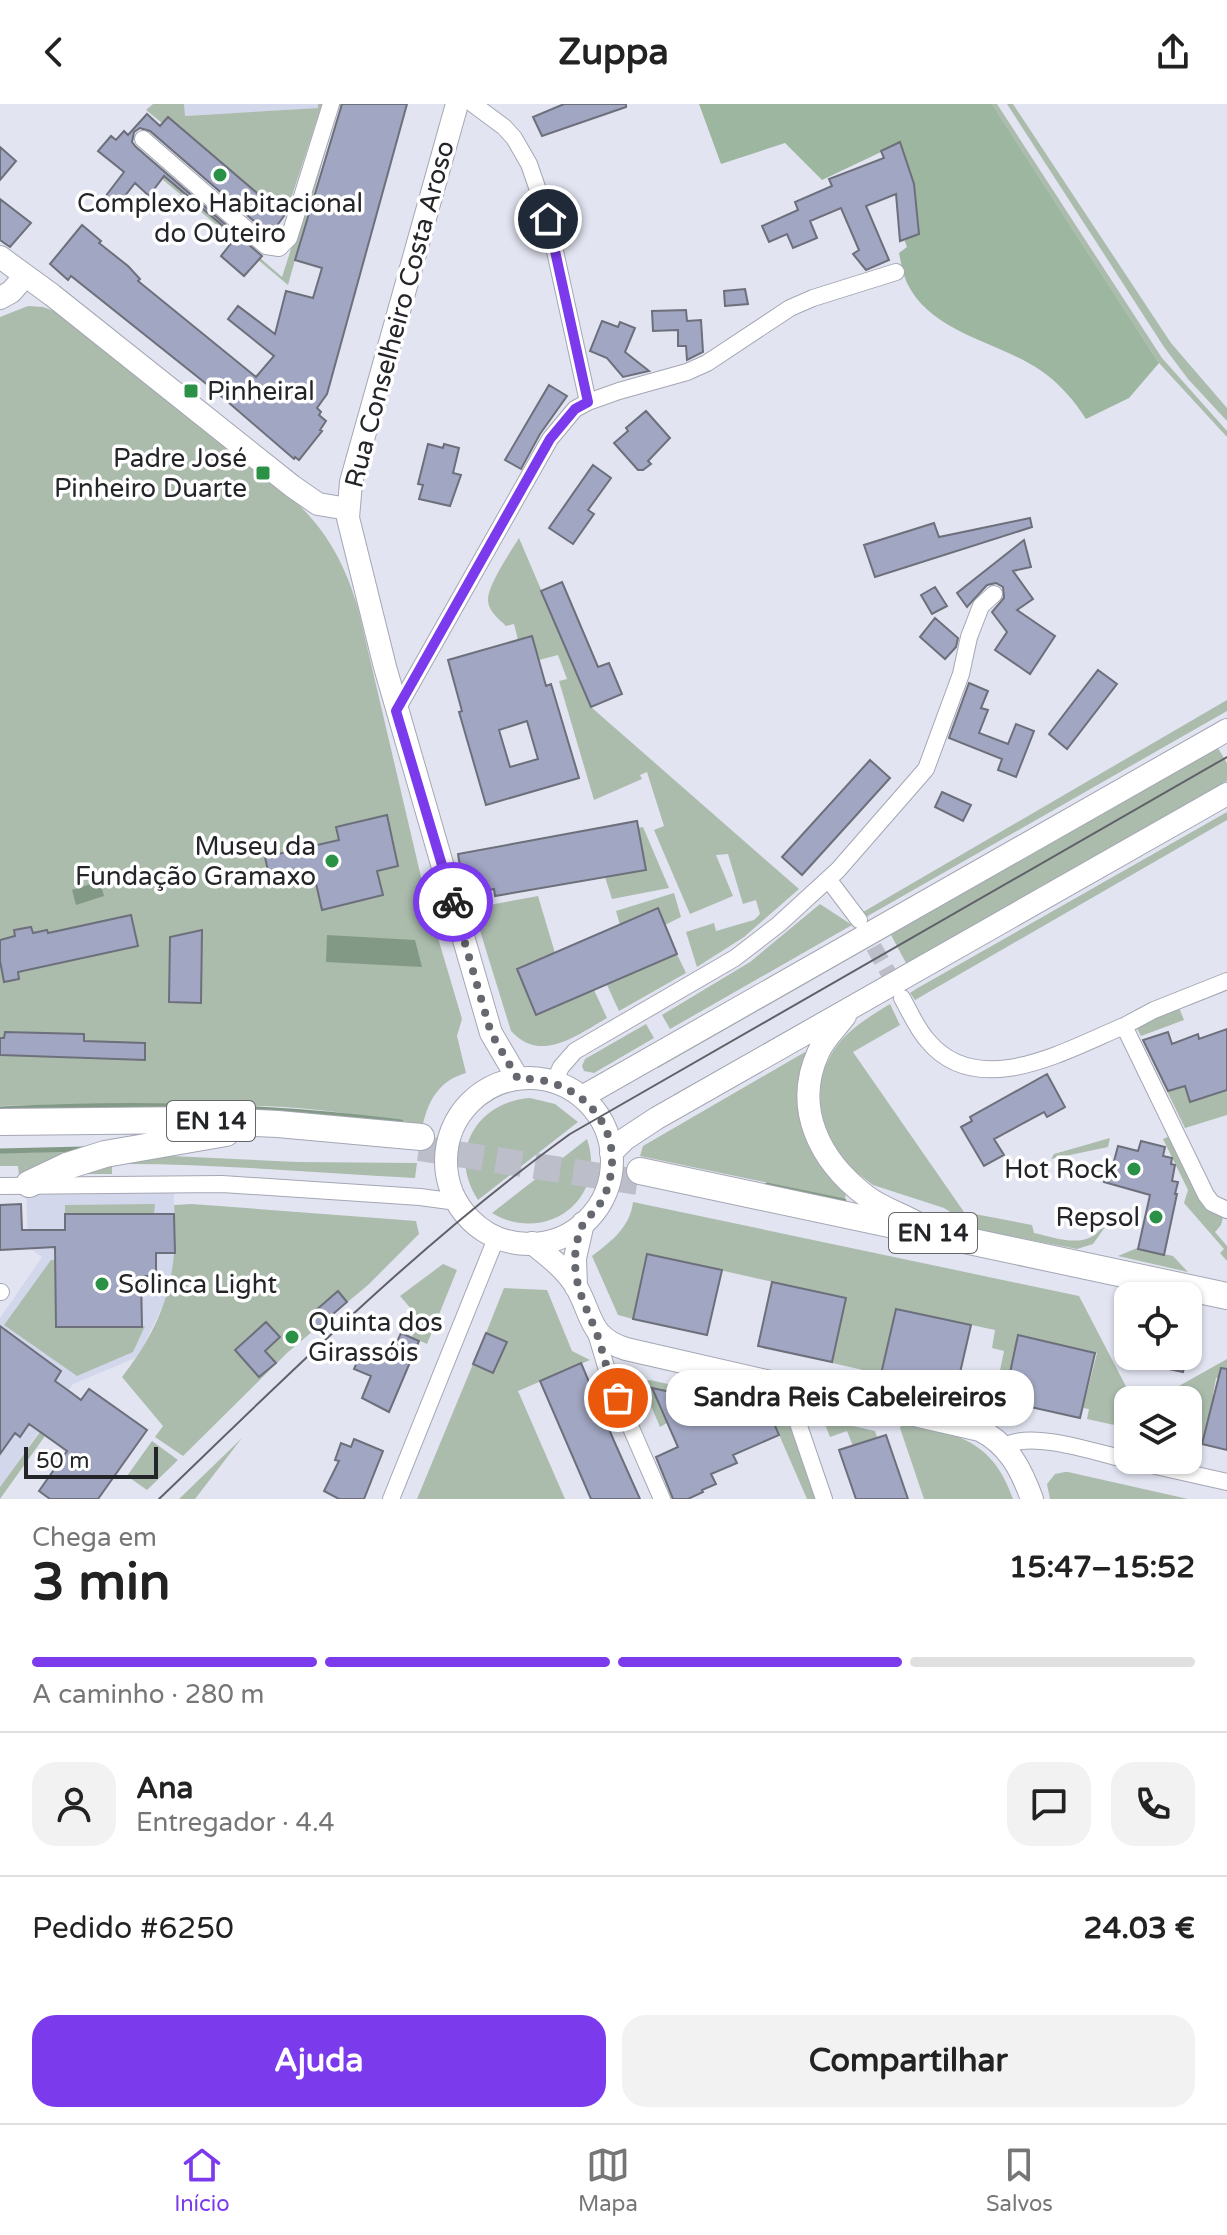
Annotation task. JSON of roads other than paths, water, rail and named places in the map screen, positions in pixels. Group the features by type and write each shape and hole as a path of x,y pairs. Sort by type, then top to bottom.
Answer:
{"highway":[{"name":"EN 14","path":"0,1122 193,1120 278,1124 420,1143 229,1133 99,1130 0,1132"},
{"path":"29,1184 67,1166 105,1154 229,1133"},
{"name":"EN 14","path":"1116,1282 639,1176 933,1233 1227,1296"},
{"path":"1202,1301 1227,1306"}],"main road":[{"name":"Rua Conselheiro Costa Aroso","path":"457,104 357,457 348,509 354,546 396,711 491,1033 518,1079"},
{"path":"0,257 292,486 318,504 348,509"},
{"path":"0,298 11,292 25,276"},
{"path":"582,1097 1227,730"},
{"path":"611,1153 625,1139 657,1118 1227,794"},
{"path":"851,1008 818,1053 809,1086 810,1117 821,1148 841,1175 869,1198 908,1216 933,1233"},
{"name":"Rua Conselheiro Costa Aroso","path":"491,1033 492,1087"},
{"path":"536,1078 554,1082 582,1097 602,1123 611,1153 610,1177 595,1211 583,1223 555,1239 532,1243 510,1241 473,1221 457,1202 446,1168 449,1140 461,1113 475,1098 492,1087 518,1079 536,1078"},
{"path":"576,1287 575,1258 583,1223"},
{"path":"532,1243 565,1272 576,1287 595,1330 609,1342 626,1349 968,1425 1004,1446 1019,1467 1032,1499"}],"street":[{"path":"143,139 266,246 279,248 289,238 331,104"},
{"path":"473,104 504,127 529,164 548,219 588,402"},
{"path":"396,711 550,439 575,409 619,391 687,372 707,363 790,308 896,272"},
{"path":"554,1082 561,1067 575,1051 735,958 779,924 828,879 926,769 961,674 969,637 981,606 994,594"},
{"path":"828,879 859,920"},
{"path":"902,998 924,1037 952,1061 984,1069 1003,1069 1029,1065 1227,981"},
{"path":"1124,1026 1206,1195 1212,1203 1227,1210"},
{"path":"0,1186 222,1184 457,1202"},
{"path":"391,1499 497,1236"},
{"path":"595,1330 610,1380 662,1499"},
{"path":"785,1385 824,1499"},
{"path":"1004,1446 1017,1442 1040,1442 1114,1457"},
{"path":"1191,1474 1227,1482"}],"waterway":[{"path":"0,1109 201,1106 401,1122"},
{"path":"0,1151 84,1149"},
{"path":"767,1185 844,1201"}],"tunnel":[{"path":"862,926 898,990"},
{"path":"419,1148 638,1182"}],"tram line":[{"path":"159,1499 409,1263 570,1134 1227,757"}],"place":[{"name":"Complexo Habitacional do Outeiro","path":"220,175"},
{"name":"Pinheiral","path":"191,391"},
{"name":"Padre José Pinheiro Duarte","path":"263,473"},
{"name":"Museu da Fundação Gramaxo","path":"332,861"},
{"name":"Hot Rock","path":"1134,1169"},
{"name":"Repsol","path":"1156,1217"},
{"name":"Solinca Light","path":"102,1284"},
{"name":"Quinta dos Girassóis","path":"292,1337"},
{"name":"Sandra Reis Cabeleireiros","path":"618,1398"}]}
